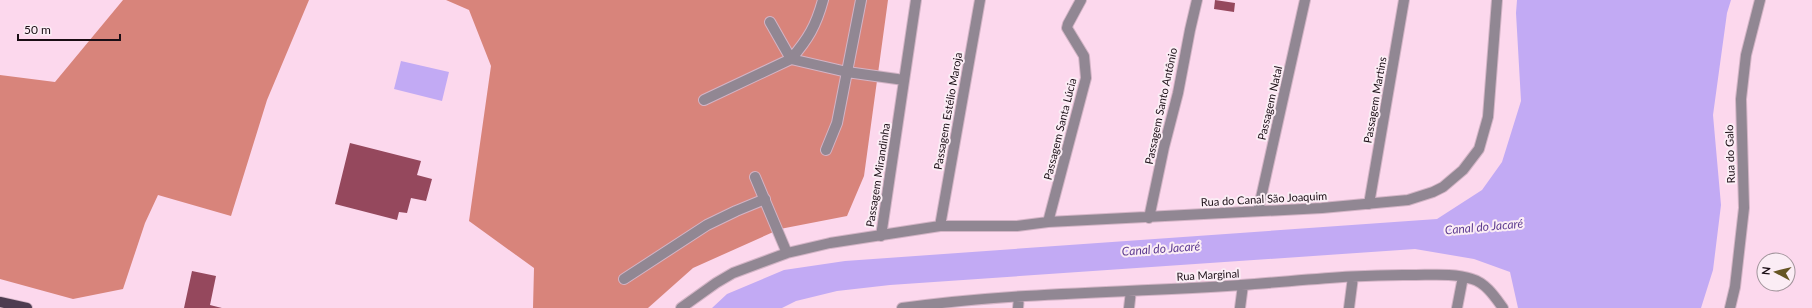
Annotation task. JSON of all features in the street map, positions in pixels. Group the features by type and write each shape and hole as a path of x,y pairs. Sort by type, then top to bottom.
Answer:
{"main road":[{"path":"0,302 27,308"}],"street":[{"path":"704,100 791,59 809,38 823,0"},
{"path":"826,150 837,123 862,0"},
{"name":"Passagem Mirandinha","path":"681,308 716,283 733,274 787,253 830,243 881,236 916,0"},
{"name":"Passagem Estélio Maroja","path":"940,226 980,0"},
{"name":"Passagem Santa Lúcia","path":"1048,222 1086,78 1084,56 1067,28 1081,0"},
{"name":"Passagem Santo Antônio","path":"1149,218 1164,147 1178,94 1197,0"},
{"name":"Passagem Natal","path":"1258,211 1305,0"},
{"name":"Passagem Martins","path":"1369,204 1404,0"},
{"name":"Rua do Canal São Joaquim","path":"881,236 940,226 1017,226 1048,222 1149,218 1369,204 1408,200 1433,192 1463,170 1479,149 1488,117 1497,0"},
{"name":"Rua do Galo","path":"1730,308 1735,287 1744,208 1741,100 1746,55 1760,0"},
{"path":"770,22 791,59 847,72 904,80"},
{"path":"755,177 787,253"},
{"path":"624,279 707,226 765,199"},
{"name":"Rua Marginal","path":"902,308 1019,297 1243,285 1353,276 1430,275 1473,279 1481,283 1491,292 1503,308"},
{"path":"1350,308 1353,276"},
{"path":"1457,308 1463,277"},
{"path":"1240,308 1243,285"},
{"path":"1129,308 1131,291"},
{"path":"1018,308 1019,297"}],"shaded area":[{"path":"123,0 309,0 267,100 231,216 158,195 145,223 123,289 73,299 0,279 0,75 55,82"},
{"path":"446,0 888,0 864,176 847,216 780,229 693,268 648,308 533,308 534,268 469,221 491,66 469,10"}],"water":[{"name":"Canal do Jacaré","path":"1517,0 1731,0 1727,13 1713,115 1721,205 1713,270 1701,308 1518,308 1510,272 1474,259 1415,249 890,285 837,291 796,301 782,308 712,308 727,294 784,270 845,261 1437,219 1482,190 1502,162 1521,101 1516,13"},
{"path":"401,61 449,72 442,101 394,89"}],"building":[{"path":"1215,0 1235,3 1234,12 1214,9"},
{"path":"350,143 421,161 417,175 432,179 426,201 411,198 407,213 399,212 397,220 335,204"},
{"path":"192,271 216,276 210,305 222,308 184,308"}]}
